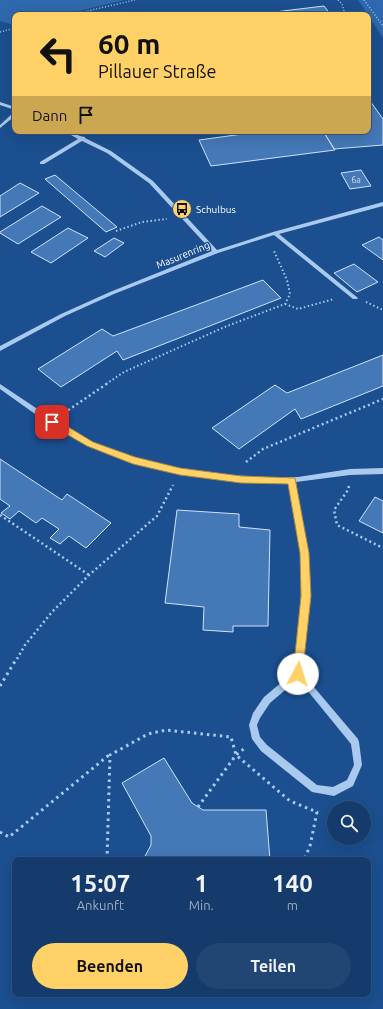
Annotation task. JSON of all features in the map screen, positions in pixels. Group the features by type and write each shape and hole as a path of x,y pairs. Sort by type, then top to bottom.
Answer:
{"street":[{"path":"0,103 12,108"},
{"path":"0,127 12,117"},
{"path":"73,134 109,152 151,182 182,218 216,252"},
{"path":"42,163 83,138"},
{"name":"Masurenring","path":"0,349 63,315 112,293 216,252 267,236 383,204"},
{"path":"275,234 355,298"},
{"path":"0,386 52,422 90,444 133,460 180,472 241,480 292,480 351,472 383,471"},
{"path":"292,480 304,553 306,596 298,674 267,700 256,716 253,725 256,739 264,748 315,789 334,792 350,783 358,765 355,742 298,674"}],"path":[{"path":"83,12 135,0"},
{"path":"338,0 342,4 344,12"},
{"path":"364,0 383,26"},
{"path":"0,32 12,29"},
{"path":"116,232 142,222 182,218"},
{"path":"267,236 287,280 290,294 285,304"},
{"path":"52,422 124,372 227,326 285,304 298,309 328,300 355,298 383,309"},
{"path":"246,462 263,449 383,399"},
{"path":"0,686 30,640 52,612 89,575 157,516 180,472"},
{"path":"351,472 348,490 334,510 337,525 383,548"},
{"path":"0,515 89,575"},
{"path":"0,832 9,837 110,755 148,734 166,730 232,737 236,755 290,801 317,812 310,846 305,857"},
{"path":"198,807 236,755 256,739"},
{"path":"107,857 110,755"}],"shaded area":[{"path":"0,0 125,0 74,12 12,12 12,24 0,21"},
{"path":"358,0 383,0 383,38 371,20 371,12 366,12"}],"building":[{"path":"324,6 329,12 274,12"},
{"path":"371,102 383,119 383,145 334,149 325,134 371,134"},
{"path":"243,134 325,134 335,150 211,166 199,140"},
{"path":"361,170 371,186 350,189 341,173"},
{"path":"55,175 117,227 106,232 45,179"},
{"path":"20,183 39,193 0,217 0,196"},
{"path":"42,206 61,217 18,244 0,233 0,232"},
{"path":"68,228 88,238 51,263 31,252"},
{"path":"379,237 383,240 383,260 362,245"},
{"path":"114,238 124,243 105,257 94,251"},
{"path":"354,264 378,282 357,292 334,273"},
{"path":"263,280 281,298 123,360 117,351 61,387 38,369 102,329 113,336"},
{"path":"383,355 383,386 301,419 295,409 239,449 212,428 275,385 287,393"},
{"path":"0,459 62,500 67,494 111,523 86,548 69,536 60,544 50,538 59,529 42,518 36,523 19,511 10,519 1,513 10,506 0,499"},
{"path":"375,497 383,501 383,533 359,521"},
{"path":"177,510 239,514 239,527 270,530 268,626 233,626 233,632 203,630 204,607 165,603"},
{"path":"164,758 192,803 203,810 266,810 270,857 145,857 151,845 151,836 122,783"}],"place":[{"name":"Schulbus","path":"182,209"}],"route":[{"path":"52,422 90,444 133,460 180,472 241,480 292,480 304,553 306,596 298,674"}]}
